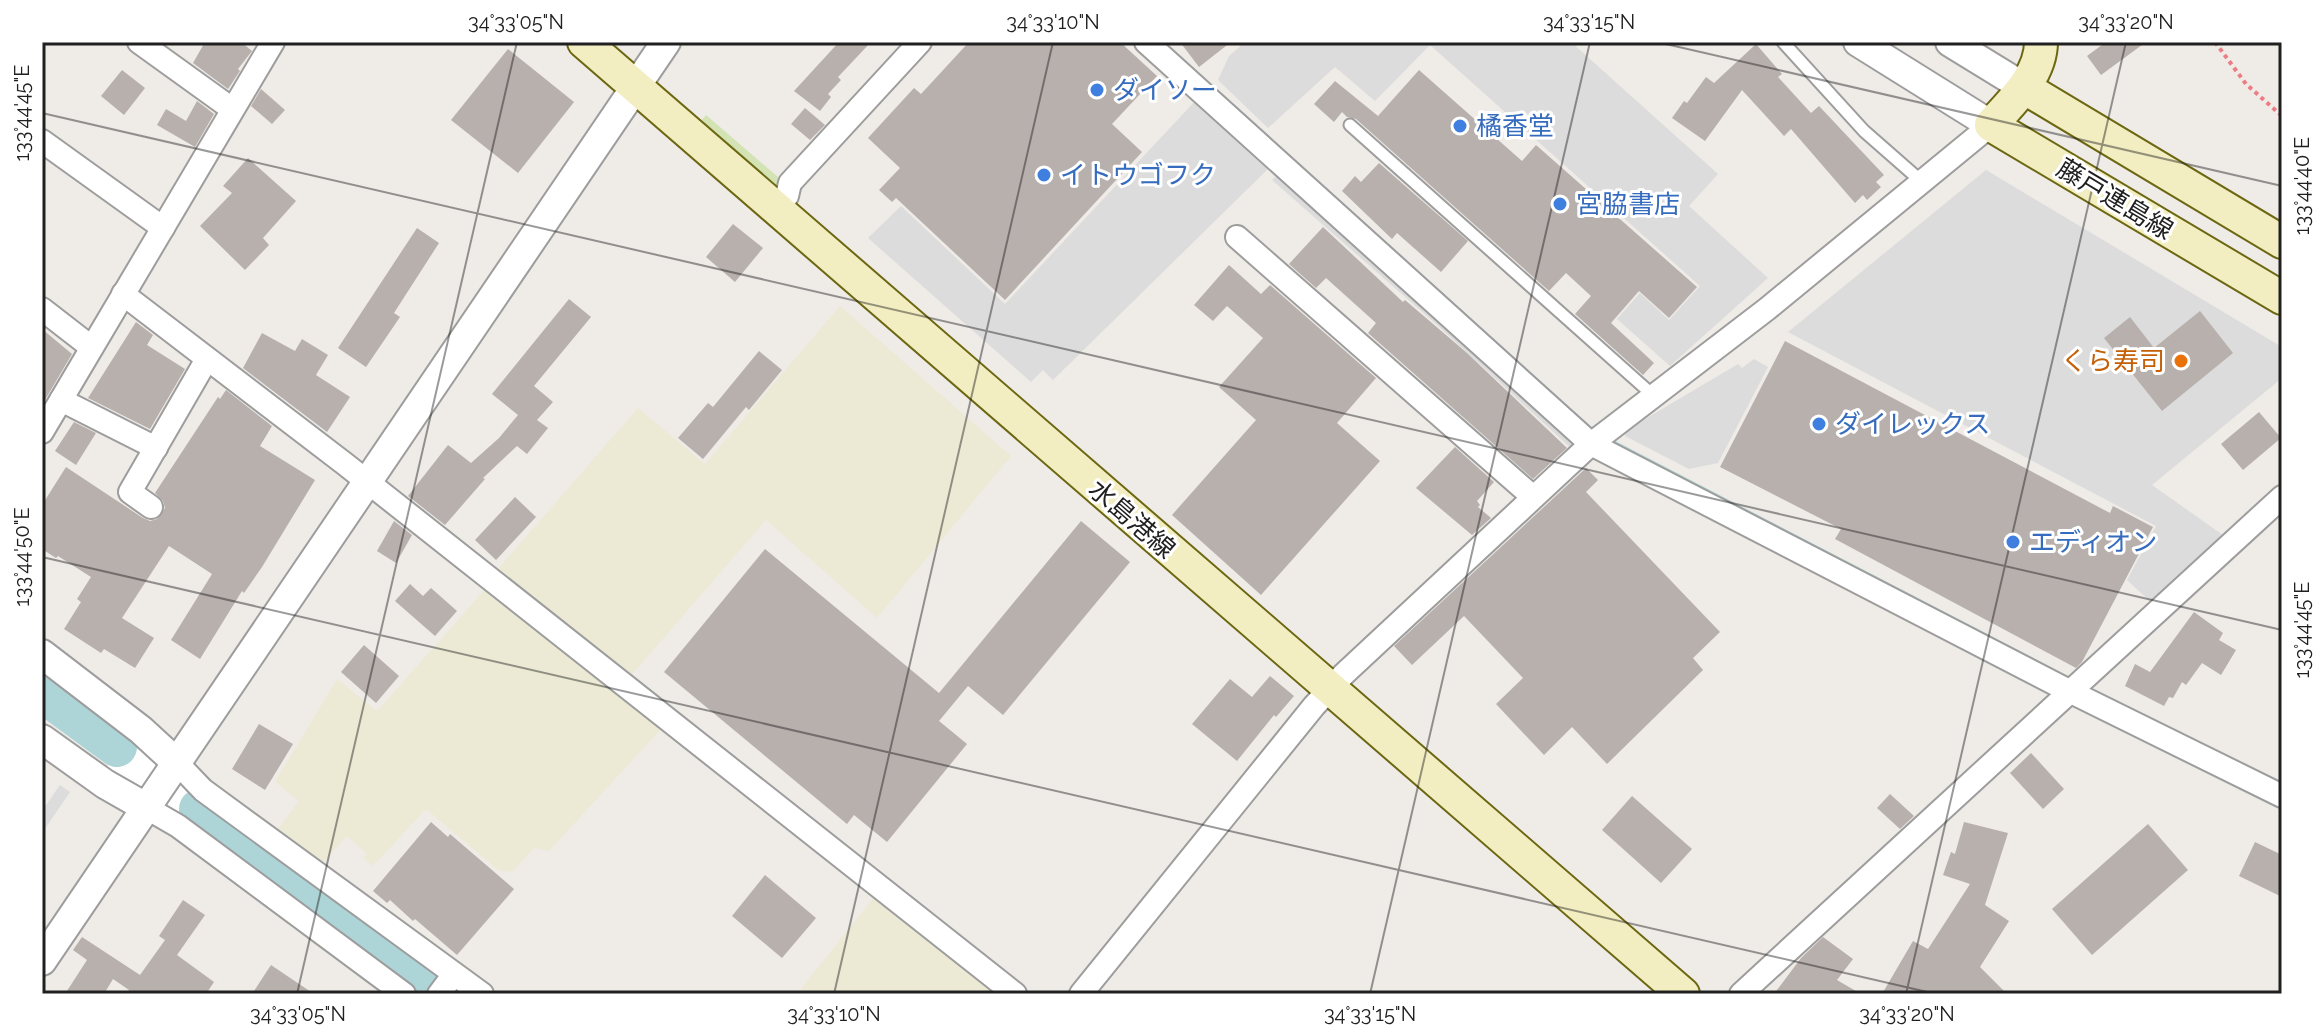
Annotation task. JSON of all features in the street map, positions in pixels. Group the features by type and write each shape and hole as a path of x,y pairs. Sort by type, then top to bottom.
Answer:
{"main road":[{"name":"水島港線","path":"584,42 1683,994"},
{"path":"1991,125 2025,88 2041,50 2041,42"},
{"name":"藤戸連島線","path":"2025,88 2282,242"},
{"name":"藤戸連島線","path":"1991,125 2282,298"}],"street":[{"path":"139,42 232,109"},
{"path":"42,432 273,42"},
{"path":"42,961 666,42"},
{"path":"777,208 787,196 790,183 920,42"},
{"path":"1146,42 1597,440 2282,796"},
{"path":"1081,994 1329,690 1597,440 1794,287 1991,125 1858,42"},
{"path":"1950,42 2025,88"},
{"path":"42,141 163,228"},
{"path":"1237,237 1533,497"},
{"path":"123,294 368,482 1015,994"},
{"path":"42,309 91,347"},
{"path":"151,507 130,492 207,359"},
{"path":"61,400 156,448"},
{"path":"1741,994 2282,497"},
{"path":"42,654 141,730 203,790 446,985 482,994"},
{"path":"42,739 105,784 178,826 404,994"}],"lane":[{"path":"1783,42 1864,131 1921,181"},
{"path":"1350,125 1655,397"}],"path":[{"path":"2215,42 2246,84 2282,116"}],"shaded area":[{"path":"1245,42 1571,42 1718,174 1689,206 1768,278 1670,366 1617,319 1640,293 1669,320 1700,286 1430,45 1375,101 1335,67 1268,128 1218,80 1229,56"},
{"path":"1198,98 1272,165 1053,380 1043,370 1031,382 868,238 901,206 1005,304"},
{"path":"1986,170 2282,347 2282,378 2152,485 2227,538 2153,604 2127,580 2156,526 1788,332"},
{"path":"1281,171 1583,442 1574,451 1272,180"},
{"path":"840,306 1011,456 877,618 766,520 628,679 497,570 638,408 705,464"},
{"path":"1754,359 1768,367 1718,463 1689,469 1625,436 1625,431 1738,364 1742,368"},
{"path":"488,586 663,727 549,851 534,848 512,872 498,870 426,809 373,866 363,858 367,854 347,836 322,864 277,830 299,801 275,782 337,679 377,711"},
{"path":"60,785 70,792 42,833 42,811"},
{"path":"875,896 1003,994 797,994"}],"green space":[{"path":"706,115 778,177 782,191 701,121"}],"water":[{"path":"1236,106 1596,431 2095,690 2282,783 2282,792 1592,438 1232,111"}],"pier":[{"path":"125,740 208,801 191,827 107,767"}],"building":[{"path":"205,42 241,42 252,51 228,89 193,63"},
{"path":"839,42 871,42 838,77 841,80 828,94 831,97 820,111 794,91"},
{"path":"969,42 1120,42 1157,76 1112,124 1142,152 1005,300 896,198 892,202 879,190 900,168 868,138 914,88 921,94"},
{"path":"1180,42 1231,42 1199,67"},
{"path":"2106,42 2146,42 2101,75 2087,56"},
{"path":"1756,44 1782,74 1778,77 1811,113 1819,106 1884,175 1876,182 1881,187 1867,200 1863,195 1855,203 1791,129 1784,136 1742,90 1705,141 1672,118 1706,77 1714,83"},
{"path":"508,49 574,102 518,173 451,120"},
{"path":"122,70 145,88 124,115 101,96"},
{"path":"1419,70 1522,161 1536,145 1697,287 1669,318 1639,291 1611,323 1654,363 1643,375 1575,314 1591,296 1566,273 1549,291 1356,119 1342,112 1334,122 1314,104 1335,81 1378,116"},
{"path":"261,89 285,110 272,124 251,106"},
{"path":"197,101 214,114 195,147 157,125 166,109 186,121"},
{"path":"805,108 825,125 810,140 791,124"},
{"path":"248,158 296,201 263,238 269,245 245,270 200,226 232,193 223,186"},
{"path":"1379,163 1468,241 1441,272 1397,233 1392,239 1342,191 1355,176 1361,182"},
{"path":"733,224 763,248 735,282 706,257"},
{"path":"1323,227 1403,302 1405,300 1467,353 1567,448 1533,479 1368,333 1376,323 1326,278 1316,288 1289,264"},
{"path":"417,228 439,243 394,313 400,317 366,367 338,348"},
{"path":"1229,265 1261,294 1270,285 1376,378 1337,423 1380,461 1261,595 1172,515 1256,420 1219,387 1263,338 1227,306 1213,321 1194,305"},
{"path":"569,299 591,317 534,386 553,402 537,420 548,428 527,454 517,446 483,478 445,525 408,496 448,445 471,463 499,438 518,415 492,394"},
{"name":"くら寿司","path":"2200,311 2233,353 2162,411 2104,338 2130,317 2154,348"},
{"path":"136,322 153,335 147,345 185,369 150,429 88,398"},
{"path":"42,329 72,354 42,405"},
{"path":"262,333 295,351 302,339 328,355 316,375 350,397 327,432 243,368"},
{"path":"1785,341 2110,513 2113,506 2153,527 2076,668 1835,539 1841,529 1720,467"},
{"path":"759,351 782,370 703,459 678,438 708,403 713,407"},
{"path":"226,390 272,426 260,446 315,480 262,567 244,593 242,591 200,659 171,640 212,574 169,546 122,618 154,638 135,668 104,649 101,653 64,629 81,602 77,599 91,577 42,549 42,505 66,467 143,518 150,521 157,519 165,508 155,493 218,397 220,399"},
{"path":"2259,412 2281,438 2243,470 2221,444"},
{"path":"74,422 96,433 76,465 55,451"},
{"path":"1455,447 1494,482 1477,501 1478,507 1491,518 1472,535 1416,488"},
{"path":"1586,468 1598,480 1586,492 1720,632 1693,658 1703,670 1607,764 1572,727 1544,755 1496,704 1523,678 1464,616 1412,665 1394,646"},
{"path":"515,497 536,517 496,560 475,540"},
{"path":"394,521 412,535 396,563 377,551"},
{"path":"1081,521 1130,562 1003,715 968,686 939,721 967,744 887,842 854,815 847,824 664,672 765,549 939,693"},
{"path":"410,584 423,596 431,588 457,611 435,636 395,601"},
{"path":"2194,612 2223,633 2219,640 2236,650 2221,675 2202,663 2186,685 2182,682 2164,706 2125,686 2135,664 2150,672"},
{"path":"364,645 399,676 376,703 341,672"},
{"path":"1270,676 1294,696 1276,717 1274,715 1237,761 1192,724 1230,679 1252,697"},
{"path":"259,724 293,744 265,790 232,769"},
{"path":"2031,753 2064,789 2043,809 2010,773"},
{"path":"1890,794 1914,816 1900,829 1877,808"},
{"path":"1632,796 1692,849 1661,883 1602,830"},
{"path":"431,822 448,837 450,834 514,889 457,955 415,919 413,921 390,900 387,903 373,891"},
{"path":"1964,822 2008,833 1985,905 2009,921 1980,967 2007,994 1882,994 1913,941 1928,949 1970,884 1943,875 1951,852 1955,854"},
{"path":"2148,824 2188,870 2092,955 2052,909"},
{"path":"2255,842 2282,855 2282,897 2239,876"},
{"path":"765,875 816,918 782,958 732,916"},
{"path":"183,900 205,915 177,955 214,982 206,994 126,994 129,990 113,979 104,994 65,994 87,960 73,950 82,937 140,975 165,940 159,936"},
{"path":"1823,937 1853,959 1837,980 1861,994 1774,994 1801,958"},
{"path":"271,965 314,994 252,994"}],"waterway":[{"path":"42,692 117,747"},
{"path":"42,709 108,759"},
{"path":"199,809 448,994"},
{"path":"193,820 427,994"}],"place":[{"name":"ダイソー","path":"1097,90"},
{"name":"橘香堂","path":"1460,126"},
{"name":"イトウゴフク","path":"1044,175"},
{"name":"宮脇書店","path":"1560,204"},
{"name":"くら寿司","path":"2181,361"},
{"name":"ダイレックス","path":"1819,424"},
{"name":"エディオン","path":"2013,542"}]}
